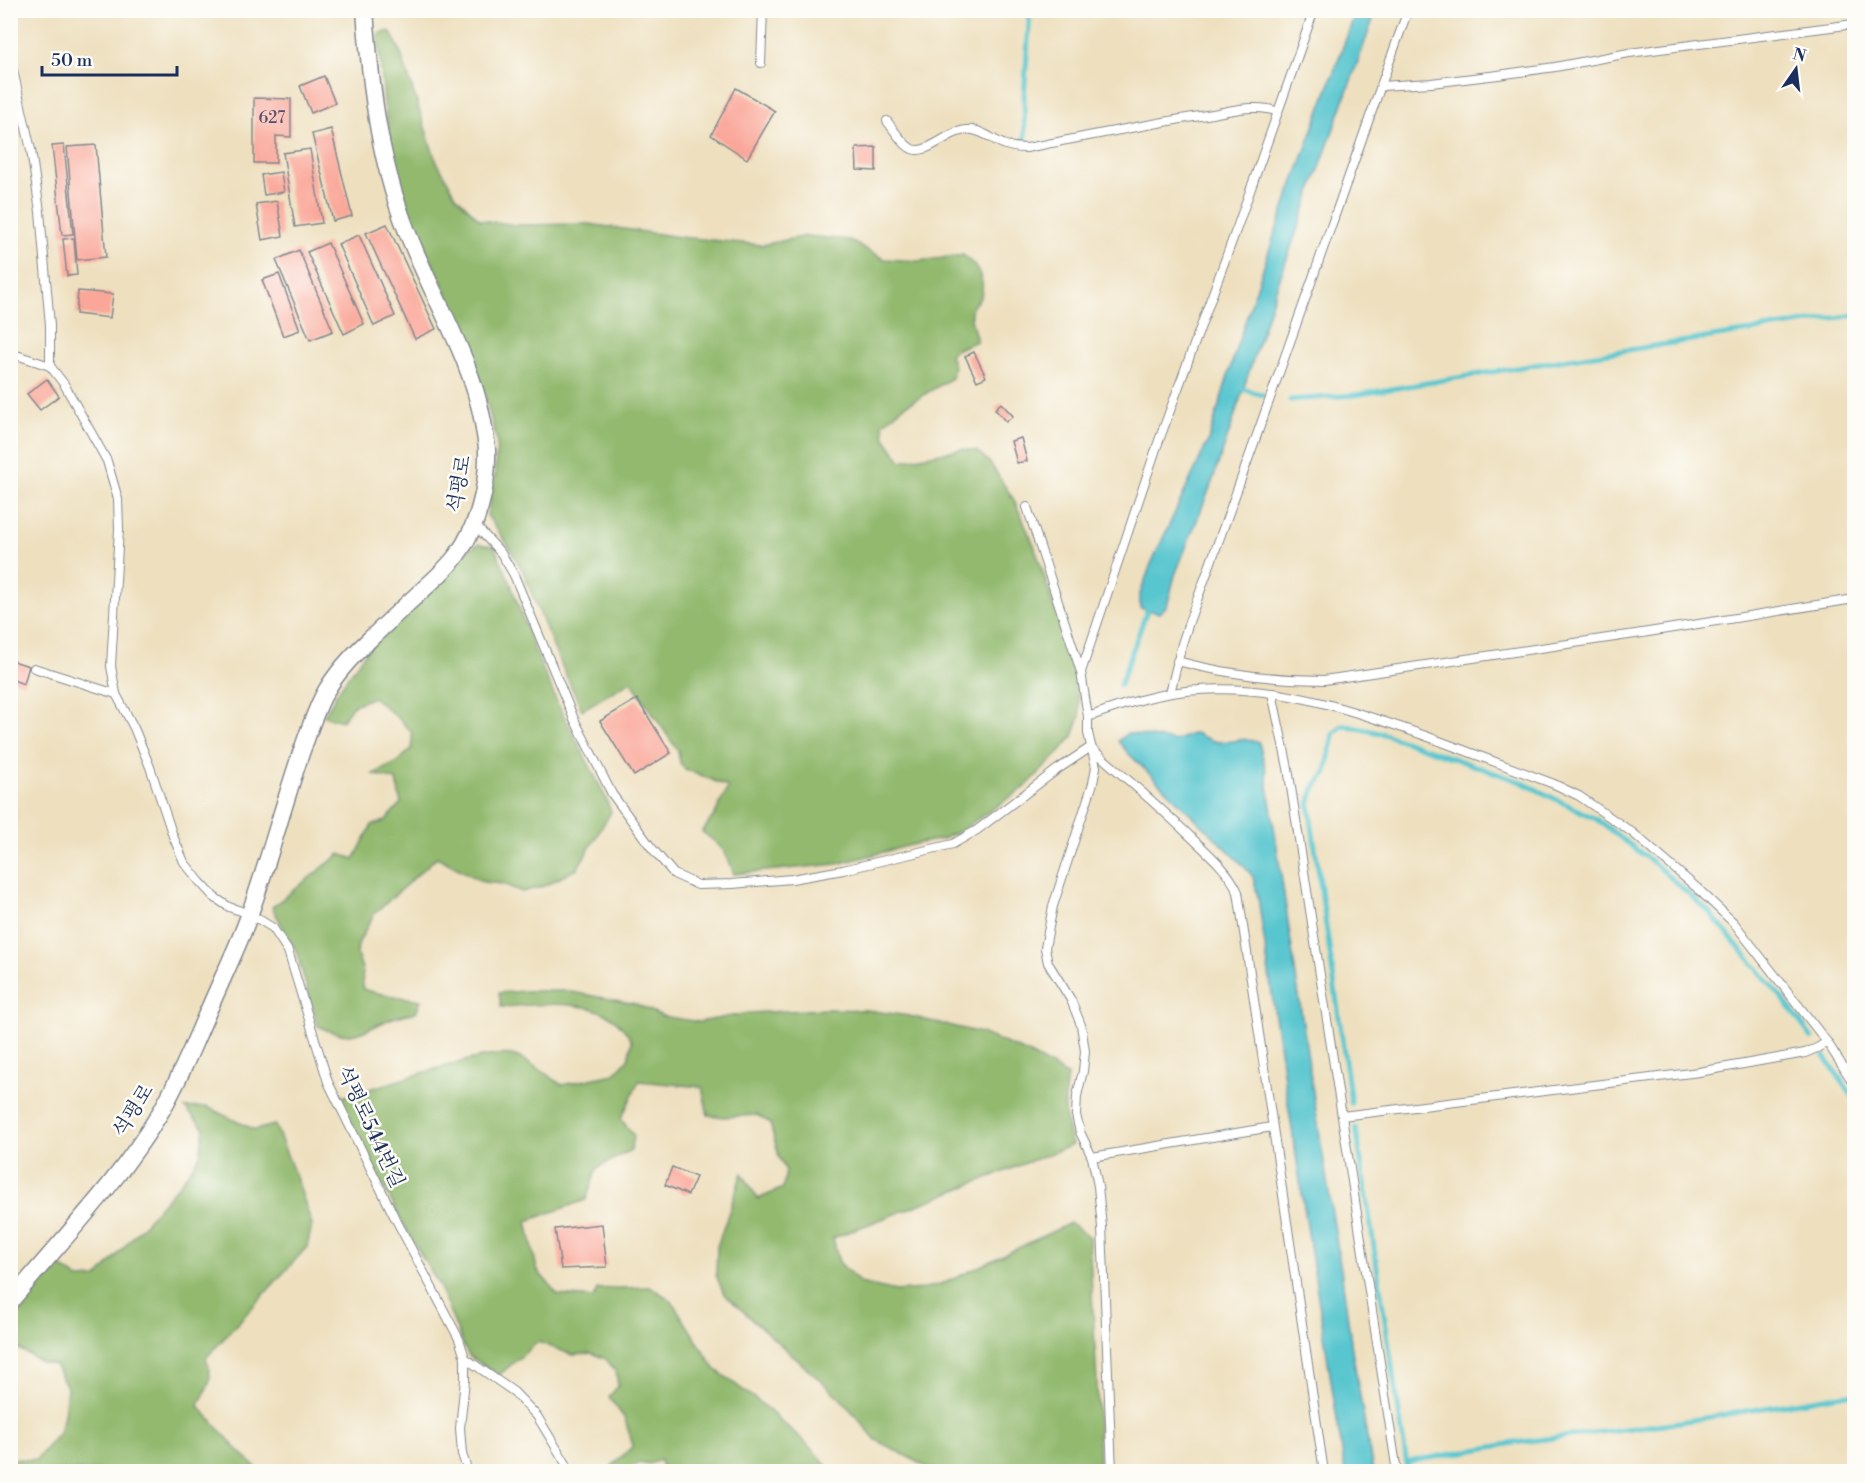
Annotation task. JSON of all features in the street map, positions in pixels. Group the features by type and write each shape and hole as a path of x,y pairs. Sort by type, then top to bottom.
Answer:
{"street":[{"name":"석평로","path":"10,1302 95,1204 135,1152 161,1112 183,1068 250,914 311,724 326,692 346,662 436,578 457,555 475,525 487,465 487,449 480,409 470,372 454,332 413,247 388,174 373,101 365,10"}],"lane":[{"path":"761,63 764,10"},
{"path":"1082,672 1157,446 1314,10"},
{"path":"1170,693 1190,619 1408,10"},
{"path":"1381,86 1498,75 1629,53 1854,24"},
{"path":"10,57 31,150 40,212 50,325 50,366"},
{"path":"887,121 902,141 910,148 918,150 967,129 986,134 1014,148 1026,148 1243,110 1268,108 1278,112"},
{"path":"10,353 50,366 64,384 107,461 117,499 119,529 111,666 116,694 134,728 150,767 184,862 214,897 229,907 250,914"},
{"path":"1027,507 1082,672 1088,733 1096,767 1093,783 1053,906 1045,948 1048,963 1071,1000 1081,1025 1085,1052 1076,1115 1080,1132 1092,1157 1098,1186 1102,1227 1112,1472"},
{"path":"475,525 501,553 514,575 574,719 612,794 674,874 698,885 792,879 865,865 953,844 977,830 1091,747"},
{"path":"1177,661 1206,669 1261,676 1324,680 1618,637 1854,599"},
{"path":"34,668 116,694"},
{"path":"1088,717 1130,702 1170,693 1199,690 1245,690 1272,693 1317,701 1389,723 1554,784 1602,810 1633,833 1734,923 1827,1042 1854,1084"},
{"path":"1272,693 1288,768 1397,1472"},
{"path":"1091,747 1174,821 1231,876 1238,892 1324,1472"},
{"name":"석평로544번길","path":"250,914 273,928 288,951 328,1082 388,1206 459,1339 465,1358 460,1428 462,1454 468,1472"},
{"path":"1341,1116 1699,1072 1805,1053 1827,1042"},
{"path":"1092,1157 1272,1127"},
{"path":"465,1358 514,1392 537,1416 571,1472"}],"green space":[{"path":"390,31 399,48 435,158 456,196 480,220 516,225 588,224 680,237 762,245 806,236 849,240 884,259 920,261 963,255 972,263 979,273 982,284 981,296 971,312 977,341 955,350 950,355 954,367 952,378 903,407 883,424 885,438 901,461 961,449 977,451 990,463 1014,500 1034,545 1076,674 1080,717 1073,736 1024,788 961,830 942,839 837,864 734,874 722,850 702,832 715,814 728,787 686,770 680,763 678,751 631,681 582,710 554,649 523,571 487,515 495,476 497,441 467,338 413,224 393,158 384,102 378,34"},
{"path":"478,544 494,546 557,702 611,812 577,869 544,886 522,892 503,884 483,882 437,857 374,914 358,944 357,955 362,968 363,989 384,995 421,1000 416,1012 393,1018 357,1034 340,1034 318,1026 296,951 272,907 340,854 354,859 372,825 385,821 401,803 396,780 373,774 398,762 412,748 412,733 373,697 352,706 342,721 324,716 340,688 366,652 464,553"},
{"path":"566,991 636,1004 662,1016 699,1022 749,1013 826,1009 866,1010 909,1016 981,1033 1028,1053 1067,1075 1065,1110 1072,1145 833,1238 839,1262 860,1283 896,1291 923,1289 947,1282 1070,1223 1089,1237 1099,1471 934,1471 876,1440 841,1399 724,1294 716,1275 717,1247 742,1173 758,1199 783,1188 786,1171 779,1157 770,1123 757,1115 723,1117 708,1115 702,1087 639,1081 621,1119 634,1136 631,1150 597,1168 586,1200 527,1221 537,1270 558,1295 594,1298 597,1289 651,1287 671,1300 715,1369 758,1401 804,1441 832,1471 663,1471 660,1460 649,1464 639,1462 626,1470 615,1469 611,1467 633,1446 625,1419 609,1397 618,1386 616,1372 606,1359 591,1353 573,1355 538,1342 499,1375 469,1356 439,1285 403,1224 346,1116 341,1097 482,1057 515,1056 534,1065 562,1085 614,1074 628,1059 632,1041 620,1025 594,1009 562,1004 501,1007 499,993"},
{"path":"207,1107 255,1130 275,1125 312,1225 307,1247 206,1358 210,1378 198,1405 260,1471 11,1471 11,1459 36,1460 59,1433 64,1415 67,1387 55,1365 41,1362 11,1344 11,1318 55,1263 79,1279 97,1278 183,1180 200,1155 204,1128 185,1108"}],"water":[{"path":"1356,11 1376,11 1275,292 1211,485 1175,575 1167,606 1159,613 1140,608 1140,594 1151,564 1209,439 1273,239"},
{"path":"1127,733 1174,741 1195,733 1219,742 1245,740 1259,743 1265,766 1352,1350 1373,1471 1345,1471 1258,897 1253,877 1129,754 1118,741"}],"building":[{"path":"324,76 335,103 311,113 300,86"},
{"path":"736,88 775,111 747,159 711,135"},
{"path":"254,98 291,99 291,137 276,136 276,163 254,163"},
{"path":"331,129 352,216 333,221 312,134"},
{"path":"64,145 73,234 62,235 52,146"},
{"path":"96,145 106,257 77,260 67,147"},
{"path":"876,147 876,171 857,170 856,148"},
{"path":"310,149 322,223 295,227 283,153"},
{"path":"281,172 284,192 264,195 261,175"},
{"path":"277,201 283,236 262,240 256,204"},
{"path":"387,224 436,329 415,339 366,233"},
{"path":"359,235 395,316 374,326 338,244"},
{"path":"74,238 77,275 67,276 63,239"},
{"path":"328,243 364,324 344,334 307,252"},
{"path":"299,250 333,331 310,340 276,260"},
{"path":"279,274 300,330 283,336 262,280"},
{"path":"78,291 113,294 110,318 76,314"},
{"path":"974,352 986,377 977,381 965,356"},
{"path":"47,379 59,396 40,410 27,394"},
{"path":"1001,403 1013,416 1006,422 995,409"},
{"path":"1021,438 1027,461 1017,463 1011,441"},
{"path":"10,660 29,666 24,684 10,679"},
{"path":"637,699 671,753 634,776 600,721"},
{"path":"672,1167 696,1177 688,1195 665,1185"},
{"path":"602,1224 607,1267 561,1269 555,1229"}],"waterway":[{"path":"1025,138 1024,97 1030,10"},
{"path":"1290,400 1355,395 1854,315"},
{"path":"1239,388 1263,395"},
{"path":"1120,685 1149,605"},
{"path":"1351,1103 1309,804 1315,786 1326,773 1333,734 1343,725 1384,734 1521,782 1596,819 1654,863 1709,912 1783,999 1812,1038"},
{"path":"1824,1056 1854,1098"},
{"path":"1356,1128 1408,1472"},
{"path":"1407,1462 1514,1443 1680,1422 1854,1393"}]}
